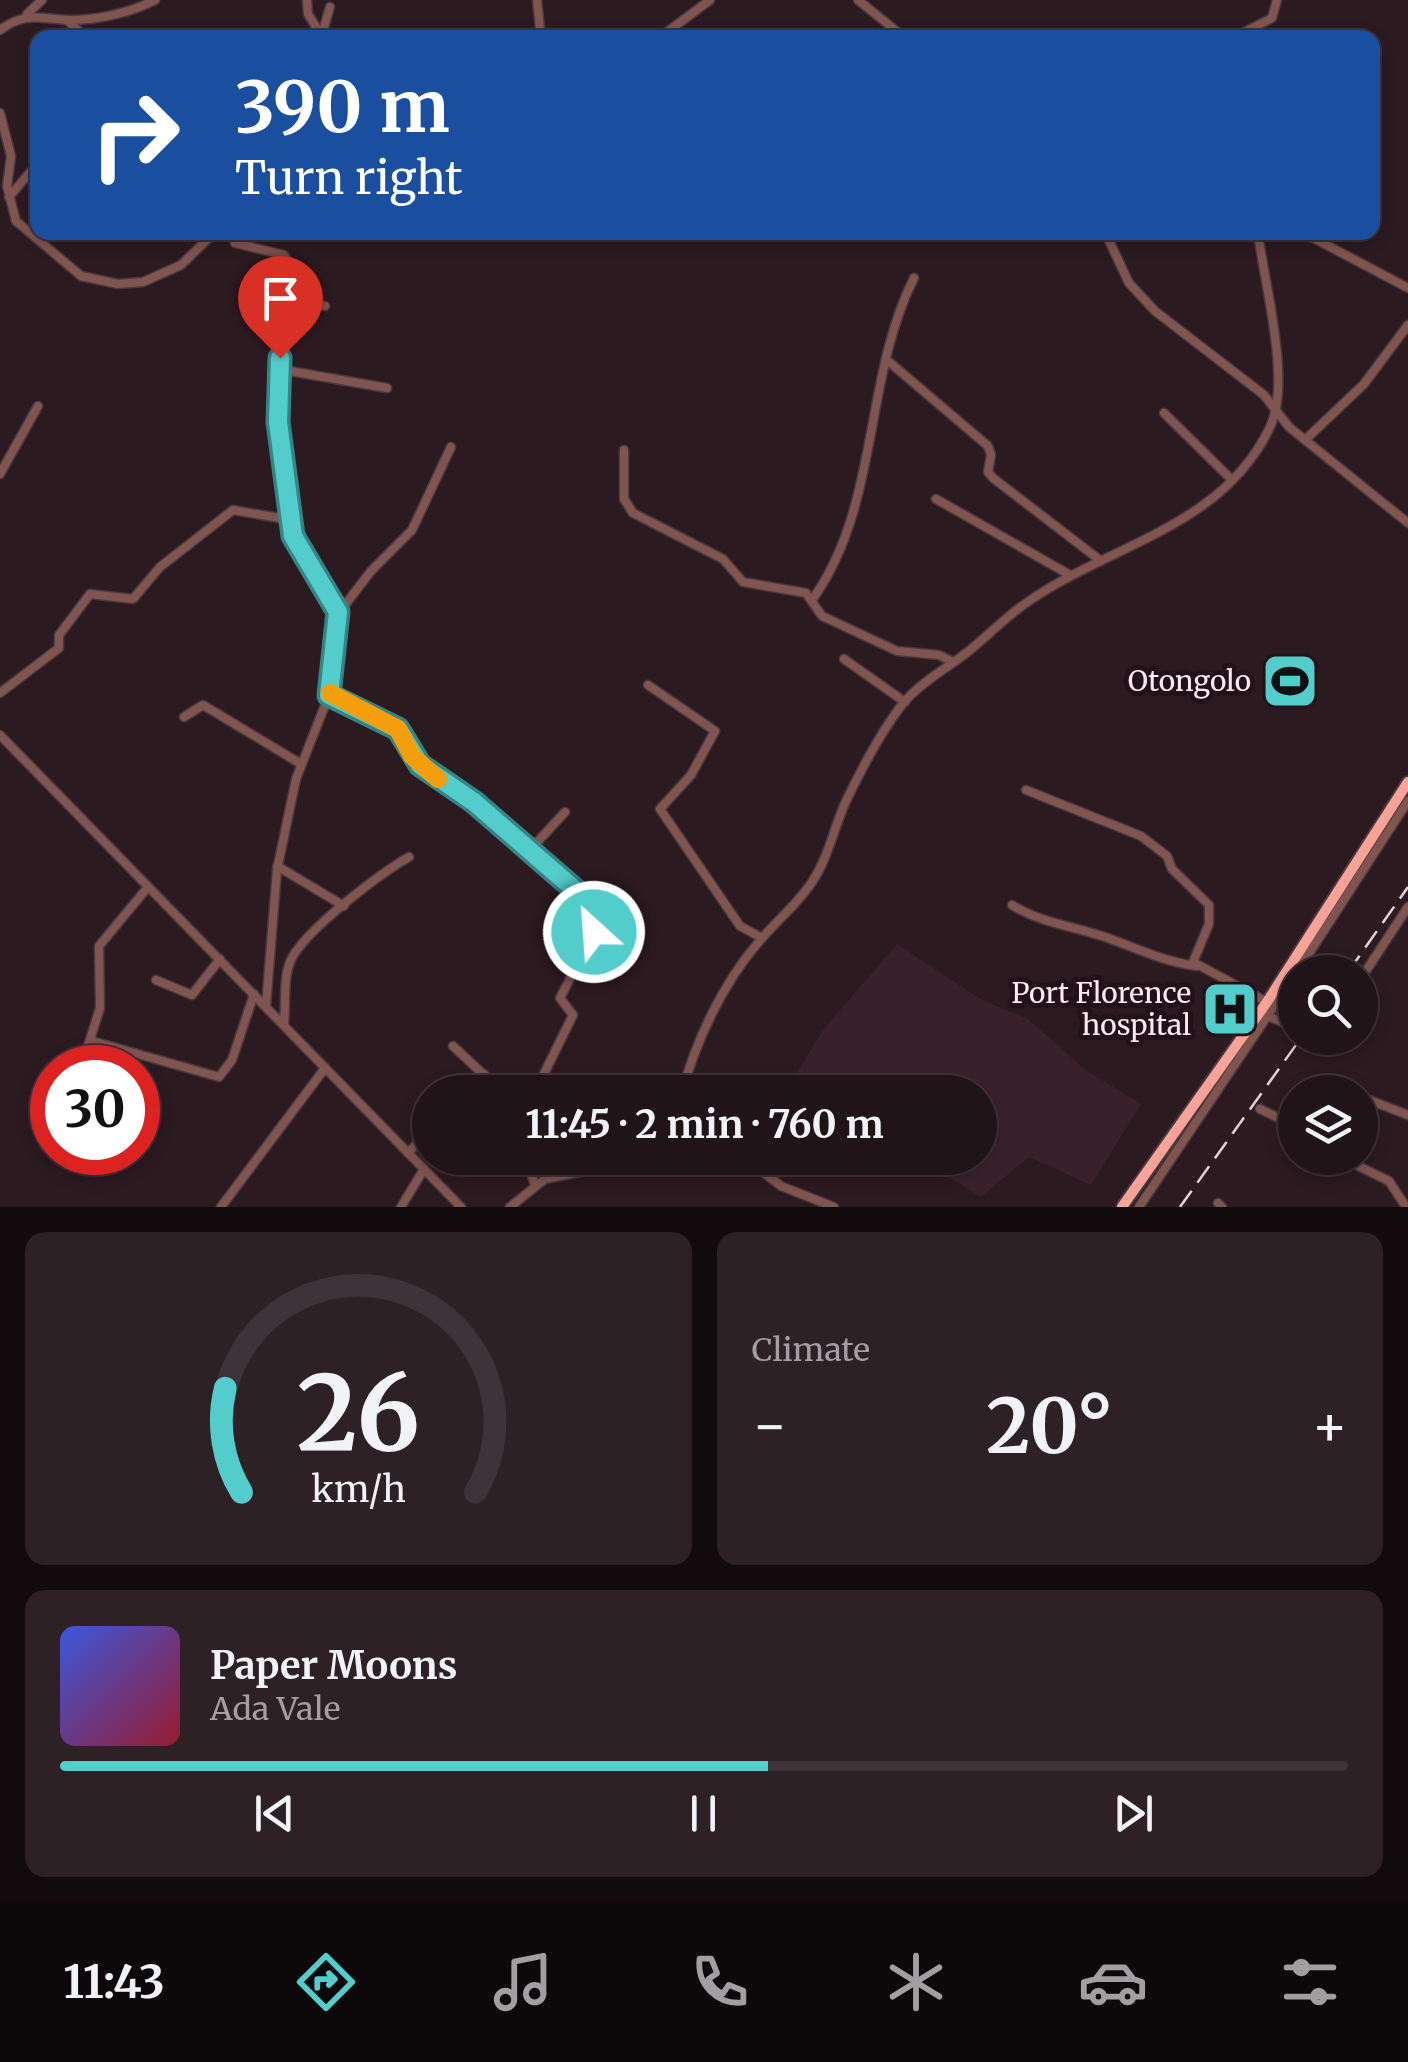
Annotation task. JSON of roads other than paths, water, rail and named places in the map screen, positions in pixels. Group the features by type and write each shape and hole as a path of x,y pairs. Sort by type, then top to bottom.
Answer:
{"highway":[{"path":"1122,1207 1267,1002 1408,782"}],"street":[{"path":"0,30 42,0"},
{"path":"25,15 68,20 123,13 155,0"},
{"path":"307,0 308,14 320,30"},
{"path":"537,0 540,30"},
{"path":"670,30 710,0"},
{"path":"858,0 895,30"},
{"path":"1249,30 1272,18 1277,0"},
{"path":"324,30 330,7"},
{"path":"68,20 78,30"},
{"path":"0,113 11,156 4,178 22,229 30,236"},
{"path":"9,196 30,171"},
{"path":"35,240 73,271 94,280 130,284 160,276 197,253 208,240"},
{"path":"1109,240 1140,297 1264,395 1305,440 1408,523"},
{"path":"687,1075 728,986 762,938 813,881 846,800 905,702 1014,611 1070,576 1171,528 1232,480 1262,442 1276,412 1275,350 1259,240"},
{"path":"1317,240 1408,288"},
{"path":"235,243 284,255 292,268 296,301 286,324 278,368 278,422 293,536 338,612"},
{"path":"812,600 832,570 859,496 900,309 914,278"},
{"path":"296,301 325,306"},
{"path":"1305,440 1364,384 1408,325"},
{"path":"888,361 988,446 992,455 988,472 993,478 1101,561"},
{"path":"278,368 387,388"},
{"path":"0,474 38,406"},
{"path":"1164,413 1232,480"},
{"path":"266,1006 278,866 301,764 329,695 338,612 412,530 451,447"},
{"path":"624,450 624,499 628,510 723,559 743,582 806,593 822,616 898,650 939,655 953,662"},
{"path":"936,499 1070,576"},
{"path":"0,693 59,648 60,635 90,594 129,600 137,596 160,567 234,510 291,520"},
{"path":"844,659 905,702"},
{"path":"648,685 715,732 690,774 660,809 740,926 762,938"},
{"path":"329,695 398,729 420,765 474,802 589,902 594,913 594,932 561,994 573,1011 544,1075"},
{"path":"184,717 203,705 301,764"},
{"path":"0,734 412,1157"},
{"path":"1026,790 1141,836 1168,856 1172,869 1208,905 1209,924 1192,959 1197,966"},
{"path":"1308,955 1408,801"},
{"path":"529,851 565,812"},
{"path":"284,1025 287,971 294,954 371,880 409,856"},
{"path":"278,866 344,906"},
{"path":"90,1045 100,1008 97,951 148,887"},
{"path":"1012,904 1036,920 1104,936 1171,963 1197,966 1267,1002"},
{"path":"1376,955 1408,906"},
{"path":"156,980 192,994 220,959"},
{"path":"92,1041 219,1077 232,1060 254,994"},
{"path":"1140,1207 1278,1001"},
{"path":"1253,1022 1268,1016 1278,1020"},
{"path":"453,1046 484,1074"},
{"path":"221,1207 325,1068"},
{"path":"1378,1103 1408,1114"},
{"path":"1260,1109 1278,1118"},
{"path":"408,1153 412,1149"},
{"path":"401,1207 421,1175"},
{"path":"429,1175 461,1207"},
{"path":"532,1175 535,1185"},
{"path":"510,1207 535,1185 558,1175"},
{"path":"767,1175 781,1186 834,1207"},
{"path":"1377,1175 1390,1181 1406,1207"}],"railway":[{"path":"1360,955 1408,887"},
{"path":"1180,1207 1289,1055"}],"place":[{"name":"Otongolo","path":"1290,681"},
{"name":"Port Florence hospital","path":"1230,1009"}]}
